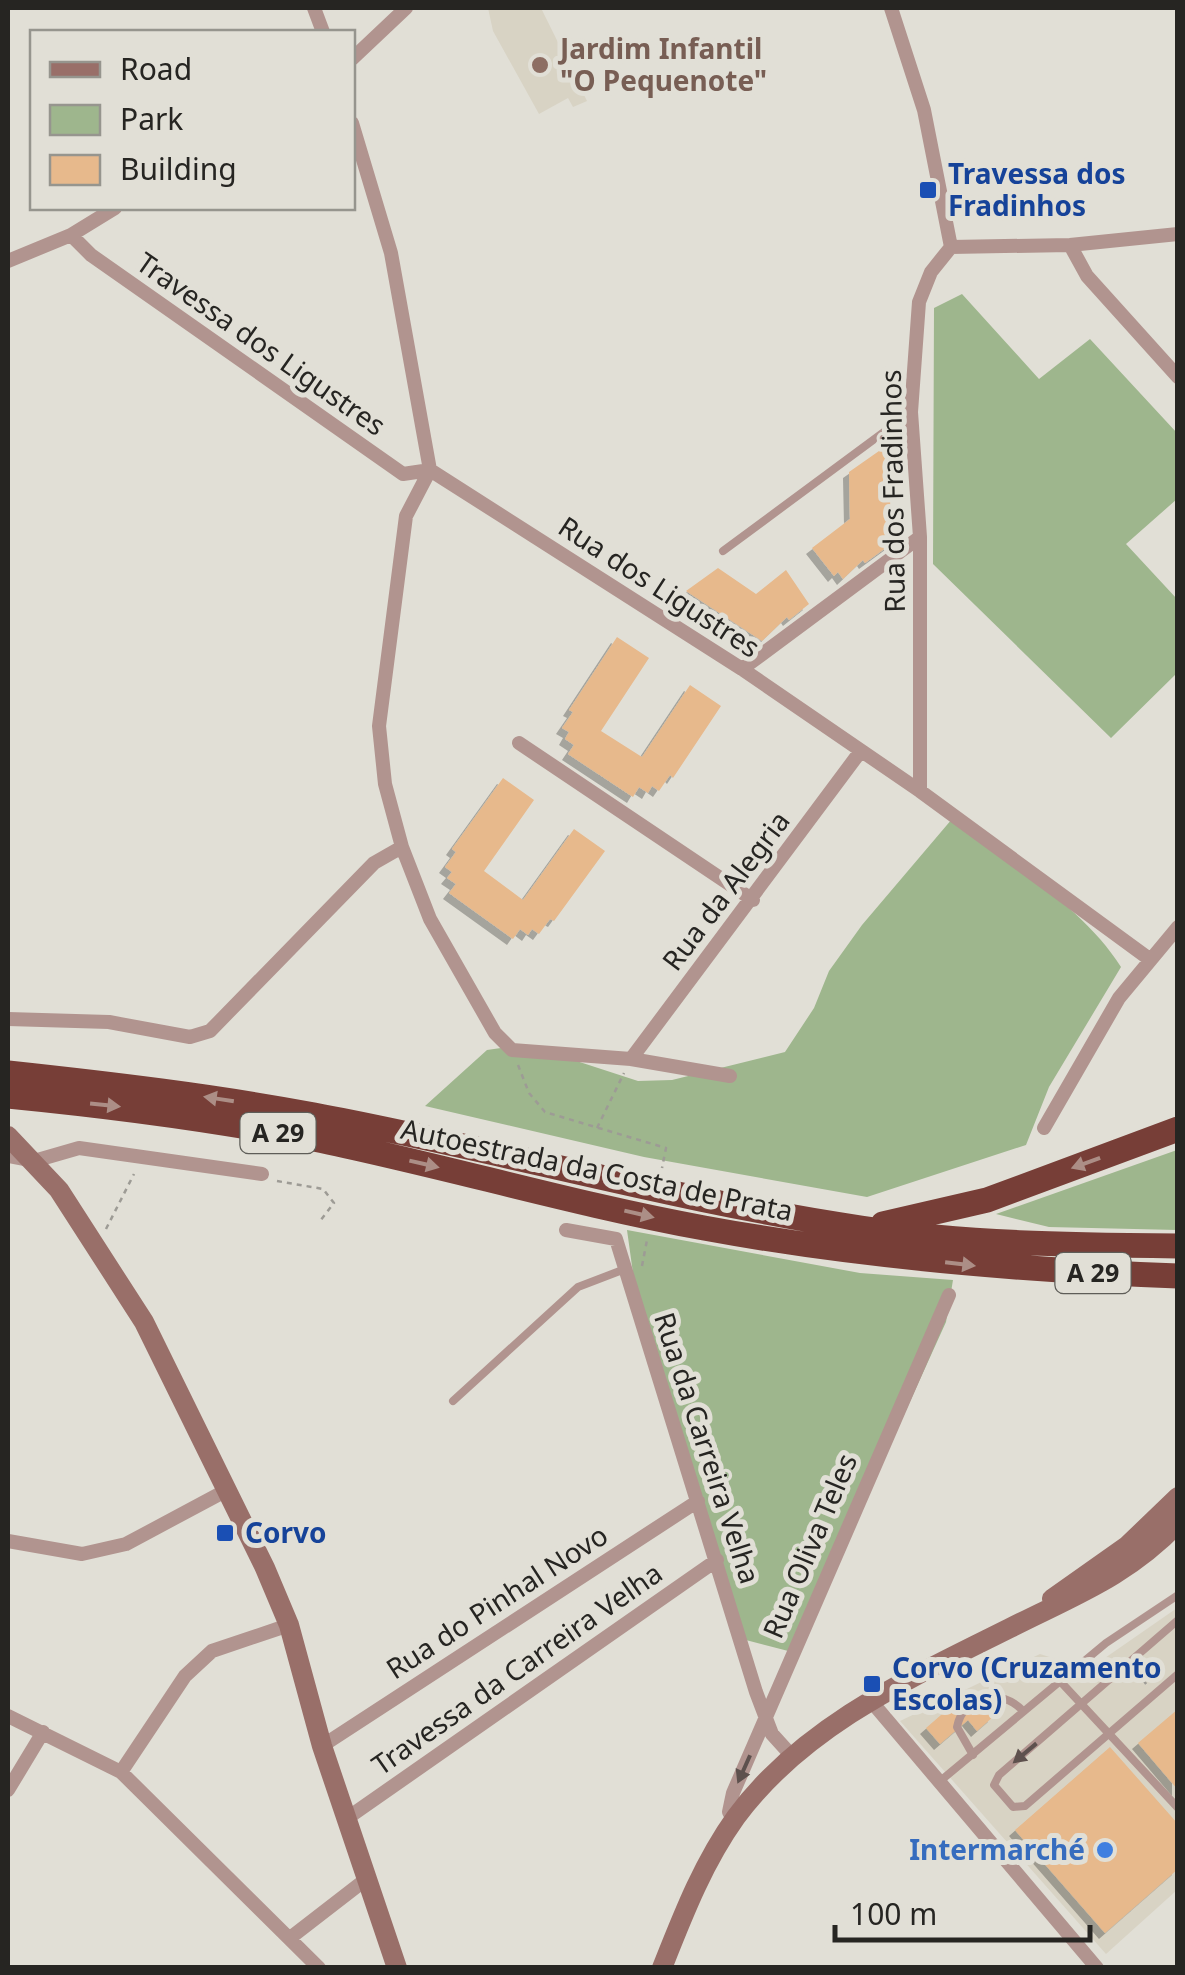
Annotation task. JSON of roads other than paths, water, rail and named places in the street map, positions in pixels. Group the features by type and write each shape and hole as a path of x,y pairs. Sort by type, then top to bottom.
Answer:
{"highway":[{"name":"Autoestrada da Costa de Prata","path":"8,1073 151,1088 317,1116 708,1202 862,1229 1010,1244 1178,1246"},
{"name":"Autoestrada da Costa de Prata","path":"8,1096 144,1110 314,1139 702,1228 828,1248 1009,1270 1178,1276"},
{"path":"862,1229 988,1200 1178,1129"}],"main road":[{"path":"10,1146 34,1161 95,1242 144,1322 228,1490 288,1625 322,1746 397,1968"},
{"name":"Rua Oliva Teles","path":"1014,1626 1114,1556 1178,1497"},
{"name":"Rua Oliva Teles","path":"662,1968 694,1888 734,1820 791,1755 871,1701 1014,1626 1088,1593 1124,1569 1178,1522"}],"street":[{"path":"355,55 406,8"},
{"path":"891,8 924,110 951,247 1070,245 1178,234"},
{"path":"355,133 391,253 430,470 406,516 380,726 385,784 402,846 430,920 496,1033 512,1050 631,1060 730,1076"},
{"path":"8,261 71,234 112,210"},
{"name":"Travessa dos Ligustres","path":"71,234 91,255 402,474 430,470"},
{"path":"1070,245 1087,276 1178,377"},
{"name":"Rua dos Fradinhos","path":"920,791 920,538 911,412 919,302 931,272 951,247"},
{"name":"Rua dos Ligustres","path":"430,470 742,669 920,791 1148,958"},
{"path":"742,669 920,538"},
{"path":"519,743 752,900"},
{"name":"Rua da Alegria","path":"631,1060 860,752"},
{"path":"8,1019 109,1022 190,1038 210,1031 374,862 402,846"},
{"path":"1044,1128 1148,958 1178,927"},
{"path":"34,1161 78,1148 144,1154 262,1174"},
{"name":"Rua da Carreira Velha","path":"566,1230 616,1239 766,1720 772,1734 791,1755"},
{"name":"Rua Oliva Teles","path":"734,1820 729,1812 733,1793 948,1294"},
{"path":"8,1540 82,1554 126,1544 228,1490"},
{"name":"Rua do Pinhal Novo","path":"322,1746 698,1501"},
{"name":"Travessa da Carreira Velha","path":"346,1819 717,1560"},
{"path":"121,1772 185,1676 212,1651 288,1625"},
{"path":"871,1701 1097,1968"},
{"path":"8,1716 121,1772 316,1966"},
{"path":"8,1790 43,1732"},
{"path":"290,1938 365,1880"}],"lane":[{"path":"723,550 911,412"},
{"path":"453,1401 578,1287 625,1269"},
{"path":"939,1782 1059,1680 1178,1595"},
{"path":"1178,1620 994,1782 1014,1807 1025,1806 1178,1674"},
{"path":"1059,1680 1178,1808"},
{"path":"973,1755 957,1727 959,1718 977,1702 999,1694 1010,1697 1024,1711"}],"place":[{"name":"Jardim Infantil \"O Pequenote\"","path":"540,65"},
{"name":"Travessa dos Fradinhos","path":"928,190"},
{"name":"Corvo","path":"225,1533"},
{"name":"Corvo (Cruzamento Escolas)","path":"872,1684"},
{"name":"Intermarché","path":"1105,1850"}]}
